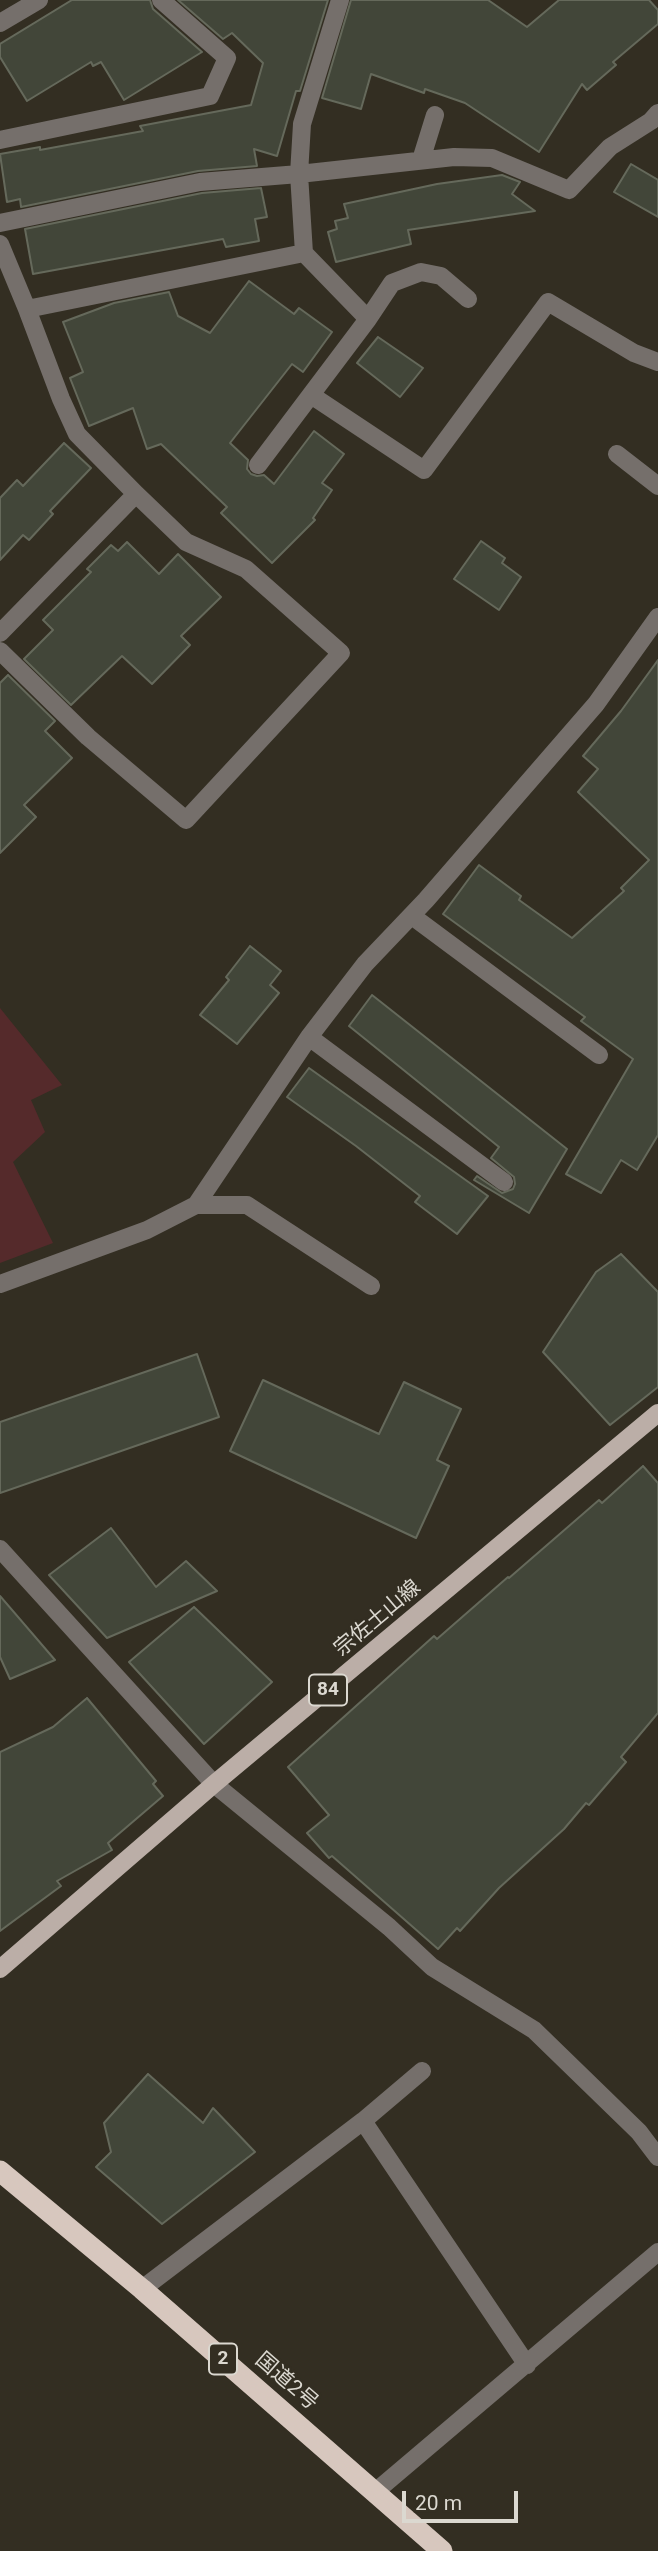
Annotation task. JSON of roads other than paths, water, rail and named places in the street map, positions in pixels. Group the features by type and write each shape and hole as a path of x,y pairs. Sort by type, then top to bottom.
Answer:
{"highway":[{"name":"国道2号","path":"0,2171 142,2289 442,2551"}],"main road":[{"name":"宗佐土山線","path":"0,1969 214,1784 658,1413"}],"street":[{"path":"0,23 39,0"},
{"path":"0,140 210,96 227,58 161,0"},
{"path":"339,0 302,124 299,174 304,253 368,319"},
{"path":"421,160 435,114"},
{"path":"0,223 201,182 454,157 492,158 569,190 610,147 656,121"},
{"path":"0,244 77,434 186,542 246,569 341,653 186,820 88,737 0,651"},
{"path":"27,309 304,253"},
{"path":"258,466 392,283 421,272 441,276 468,299"},
{"path":"311,395 425,470 548,302 634,353 658,362"},
{"path":"617,454 658,486"},
{"path":"0,634 136,494"},
{"path":"196,1205 309,1037 365,964 412,916 596,704 658,617"},
{"path":"412,916 599,1055"},
{"path":"309,1037 504,1182"},
{"path":"0,1284 147,1230 196,1205 247,1205 371,1286"},
{"path":"0,1549 214,1784 389,1927 432,1967 534,2030 639,2132 658,2157"},
{"path":"142,2289 363,2121 422,2071"},
{"path":"363,2121 527,2365"},
{"path":"375,2492 658,2252"}]}
